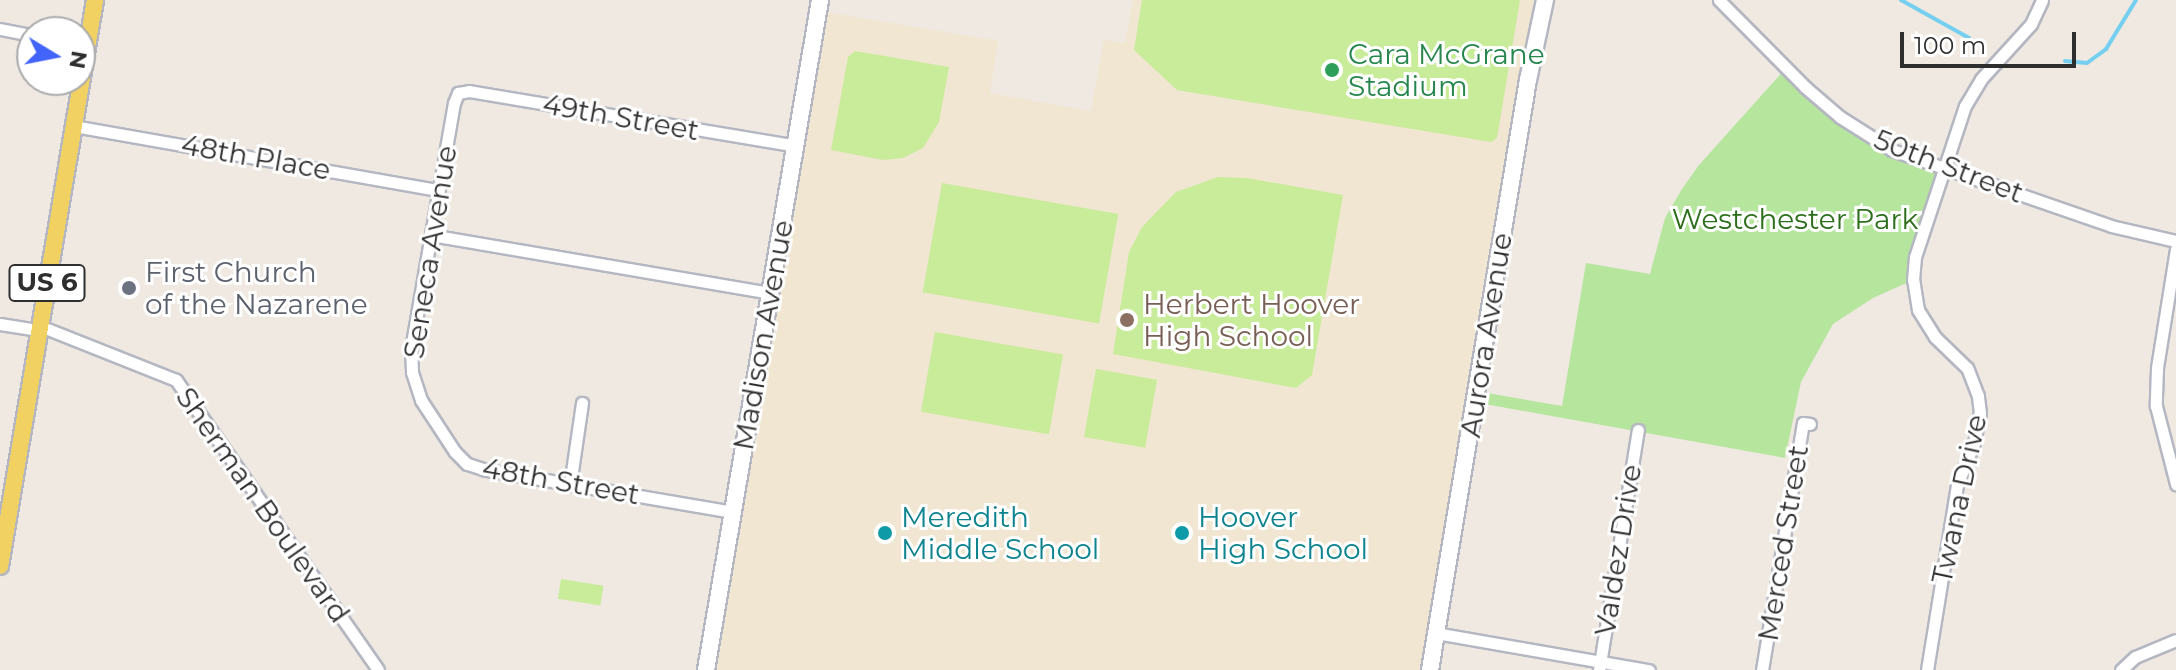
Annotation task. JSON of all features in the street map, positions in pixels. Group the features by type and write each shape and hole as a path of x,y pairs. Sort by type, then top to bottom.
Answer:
{"main road":[{"name":"US 6","path":"0,566 78,96"}],"street":[{"name":"Madison Avenue","path":"706,670 820,0"},
{"name":"Aurora Avenue","path":"1430,670 1528,80 1545,0"},
{"name":"50th Street","path":"1719,0 1805,87 1840,117 1892,150 2111,226 2176,241"},
{"name":"Twana Drive","path":"1927,670 1957,485 1974,443 1980,413 1978,396 1967,368 1925,324 1914,294 1915,257 1943,168 1973,92 1981,79 2013,47 2042,0"},
{"name":"49th Street","path":"454,103 458,93 469,91 796,146"},
{"name":"Seneca Avenue","path":"421,400 412,372 411,349 454,103"},
{"name":"48th Place","path":"74,126 438,190"},
{"path":"431,235 770,293"},
{"path":"2176,249 2157,368 2156,406 2172,438 2167,456 2176,484"},
{"name":"Sherman Boulevard","path":"0,324 39,328 176,380 378,670"},
{"name":"48th Street","path":"421,400 455,452 467,464 486,470 733,512"},
{"path":"570,485 582,403"},
{"name":"Merced Street","path":"1762,670 1803,423 1810,424"},
{"name":"Valdez Drive","path":"1600,666 1638,430"},
{"path":"1436,633 1600,666 1649,670"},
{"path":"2121,670 2135,657 2176,640"}],"shaded area":[{"name":"Herbert Hoover High School","path":"1133,0 1545,0 1430,670 706,670 819,11 998,41 990,93 1091,111 1104,40 1125,43"}],"green space":[{"name":"Cara McGrane Stadium","path":"1142,0 1520,0 1497,138 1491,142 1177,90 1134,50"},
{"path":"855,51 949,67 939,122 923,148 903,158 883,160 831,150 848,57"},
{"name":"Westchester Park","path":"1786,68 1870,138 1943,168 1913,280 1873,298 1833,324 1801,382 1785,458 1485,404 1487,393 1562,406 1586,263 1650,274 1665,218 1682,189 1699,165"},
{"path":"1218,177 1247,178 1343,195 1312,375 1296,388 1113,354 1129,252 1142,227 1176,192"},
{"path":"942,183 1118,214 1099,323 923,292"},
{"path":"935,332 1063,355 1049,434 921,412"},
{"path":"1096,369 1157,380 1145,448 1084,437"},
{"path":"561,579 603,586 600,605 558,599"}],"waterway":[{"path":"1901,0 1969,38"},
{"path":"2065,61 2087,63 2106,49 2136,0"}],"place":[{"name":"Cara McGrane Stadium","path":"1332,70"},
{"name":"First Church of the Nazarene","path":"129,288"},
{"name":"Herbert Hoover High School","path":"1127,320"},
{"name":"Meredith Middle School","path":"885,533"},
{"name":"Hoover High School","path":"1182,533"}]}
